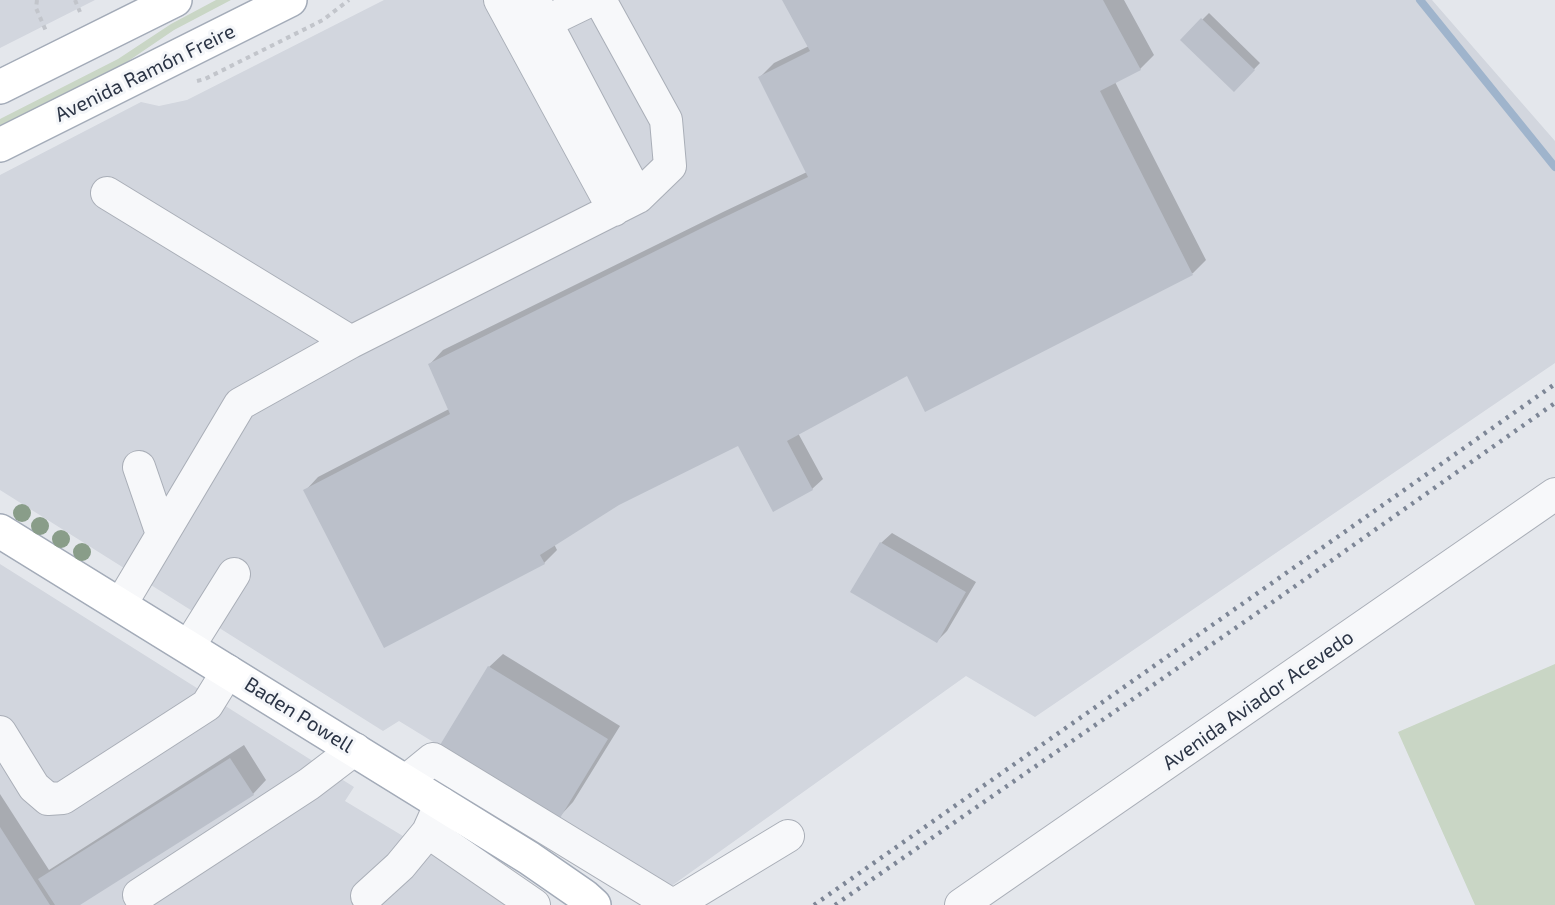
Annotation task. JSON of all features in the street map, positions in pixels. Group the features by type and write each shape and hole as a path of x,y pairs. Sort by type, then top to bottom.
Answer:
{"main road":[{"path":"0,87 175,0"},
{"name":"Avenida Ramón Freire","path":"0,145 290,0"},
{"name":"Baden Powell","path":"0,531 406,781 435,818 529,858 594,905"}],"street":[{"path":"500,0 533,19 563,85 626,203"},
{"path":"533,19 591,0"},
{"path":"111,599 158,522 188,490 240,404 351,342 626,203 670,166 666,120 600,0"},
{"path":"107,193 351,342"},
{"path":"140,467 158,522"},
{"name":"Avenida Aviador Acevedo","path":"961,905 1555,494"},
{"path":"189,646 234,574"},
{"path":"0,732 34,787 48,799 63,798 207,705 228,671"},
{"path":"139,895 309,784 355,749"},
{"path":"406,781 433,759 673,905 788,836"},
{"path":"367,896 400,866 435,818 534,905"}],"path":[{"path":"37,0 36,8 46,31"},
{"path":"75,0 80,12"}],"shaded area":[{"path":"0,0 95,0 0,48"},
{"path":"384,0 1432,0 1555,141 1555,363 1035,717 966,676 670,887 399,721 383,731 0,490 0,175 141,102 159,106 187,100"},
{"path":"0,564 354,787 345,801 446,862 506,905 0,905"}],"green space":[{"path":"216,0 231,0 174,30 121,66 0,128 0,119 118,59 171,24"},
{"path":"1555,664 1555,905 1475,905 1398,732"}],"building":[{"path":"782,0 1103,0 1141,70 1100,91 1193,275 925,412 907,376 787,441 813,490 773,512 738,446 619,505 540,555 545,564 384,648 303,490 450,414 428,364 808,177 758,77 810,51"},
{"path":"1201,18 1255,70 1234,92 1180,40"},
{"path":"880,542 966,592 937,643 850,592"},
{"path":"488,666 608,739 560,818 440,745"},
{"path":"230,758 254,795 80,905 55,905 38,879"},
{"path":"0,827 50,905 0,905"}],"waterway":[{"path":"1420,0 1555,167"}],"railway":[{"path":"814,905 1555,384"},
{"path":"835,905 1250,618 1555,403"}]}
